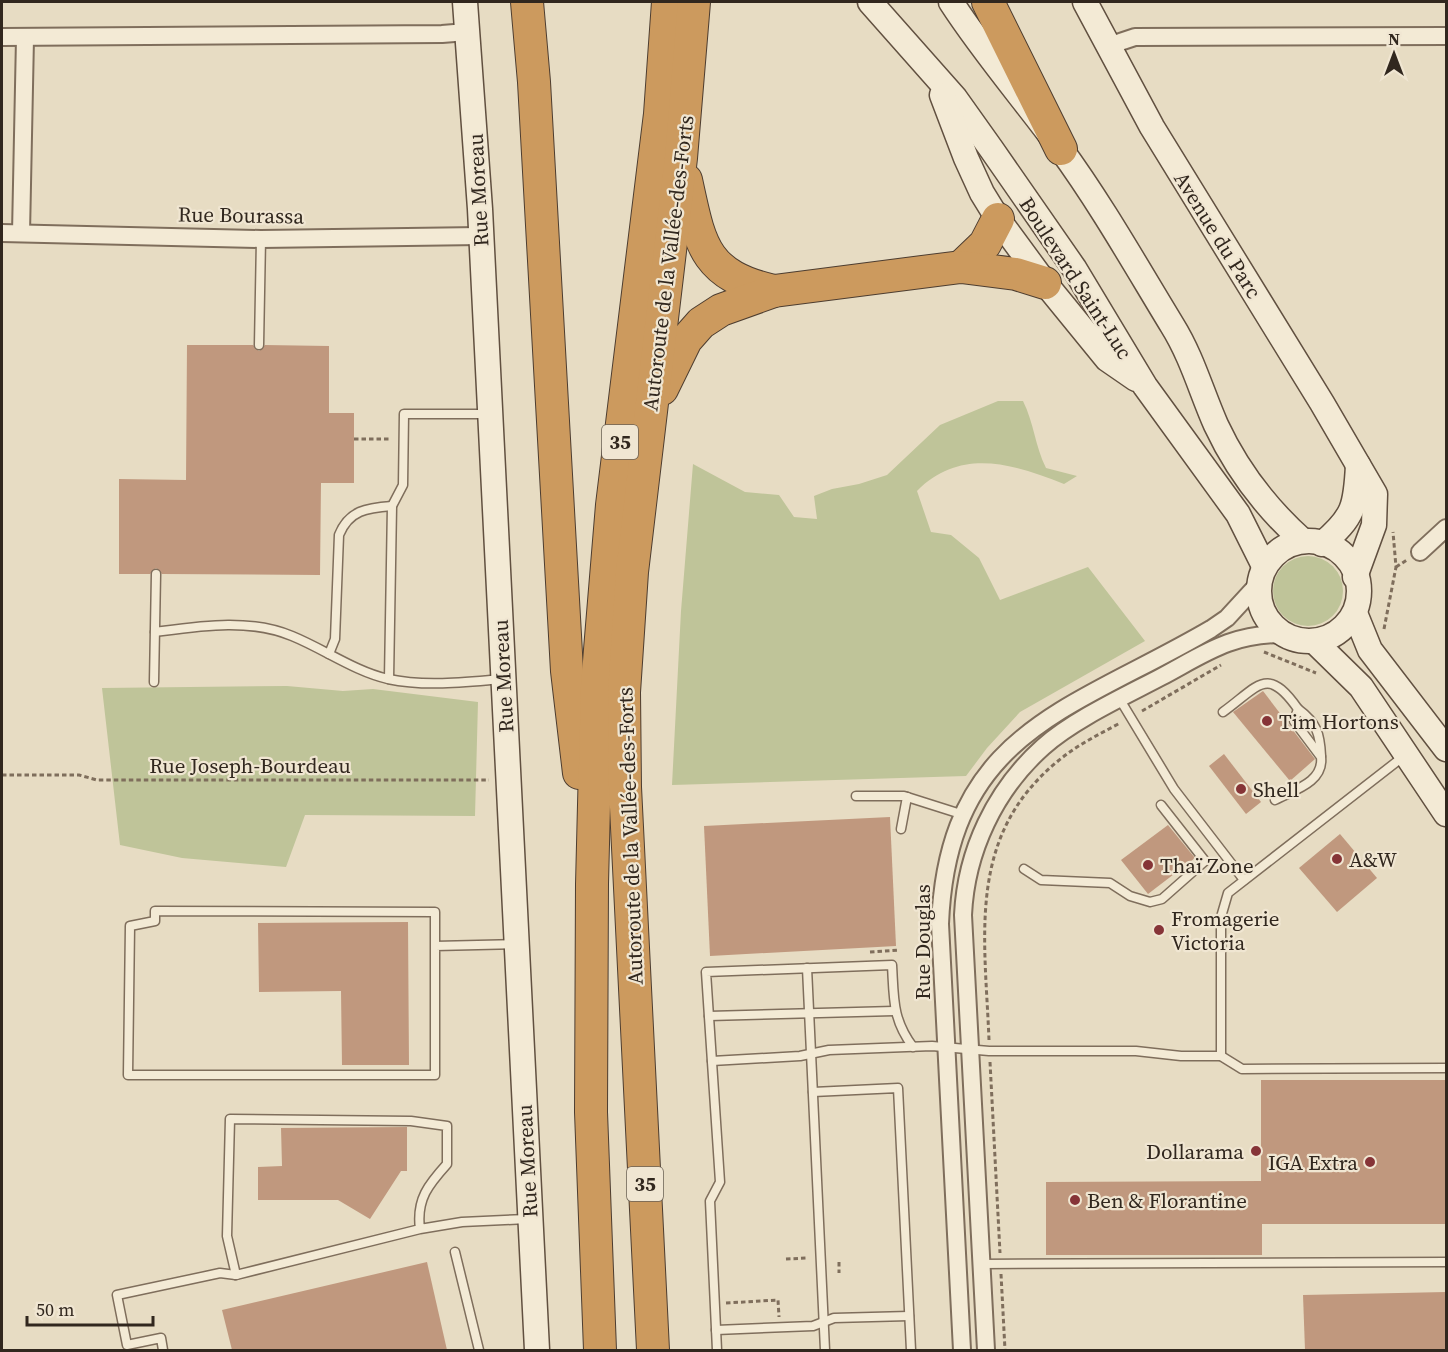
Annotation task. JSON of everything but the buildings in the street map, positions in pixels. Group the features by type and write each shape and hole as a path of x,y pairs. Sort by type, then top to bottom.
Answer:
{"highway":[{"path":"527,2 534,82 567,671 592,884"},
{"name":"Autoroute de la Vallée-des-Forts","path":"600,1350 591,1134 592,884 597,686 604,580 660,114 669,2"},
{"name":"Autoroute de la Vallée-des-Forts","path":"653,1350 624,753 630,599 649,418 681,158 694,2"},
{"path":"988,2 1061,149"},
{"path":"681,158 700,237 712,259 738,280 774,291"},
{"path":"961,267 985,244 998,219"},
{"path":"649,418 675,361 693,331 721,310 774,291 961,267 1016,274 1045,283"}],"street":[{"name":"Rue Moreau","path":"465,2 490,414 537,1350"},
{"name":"Boulevard Saint-Luc","path":"870,2 935,76 992,150 1074,268 1145,386 1250,532 1262,574"},
{"path":"951,2 1061,149 1184,345 1215,422 1236,464 1279,520 1312,542 1346,559 1355,577 1355,613 1370,650 1446,749"},
{"name":"Avenue du Parc","path":"1085,2 1152,127 1375,494 1377,514 1355,577"},
{"path":"2,38 468,32"},
{"path":"1108,46 1135,37 1446,36"},
{"path":"21,233 25,38"},
{"path":"935,76 966,158 982,193 998,219 1045,283 1107,359 1145,386"},
{"name":"Rue Bourassa","path":"2,233 261,238 480,236"},
{"path":"1355,613 1336,634 1316,642 1299,640 1283,634 1265,611 1262,574 1281,548 1312,542 1345,524 1354,507 1358,465"},
{"path":"1420,552 1446,528"},
{"name":"Rue Douglas","path":"962,1350 940,924 942,886 949,856 964,815 991,768 1011,745 1045,719 1211,629 1227,618 1262,574"},
{"name":"Rue Douglas","path":"986,1350 964,900 968,873 978,841 999,799 1034,756 1071,727 1236,639 1258,634 1283,634"},
{"path":"1316,642 1361,687 1446,814"}],"lane":[{"path":"259,345 261,238"},
{"path":"389,679 392,506 403,485 404,414 490,414"},
{"path":"329,654 335,639 339,535 343,525 365,508 392,506"},
{"path":"154,682 156,574"},
{"path":"155,632 221,625 258,627 292,635 375,675 389,679 427,684 503,679"},
{"path":"1111,683 1173,789 1244,880"},
{"path":"1223,712 1263,683 1273,683 1283,688 1298,710 1307,716 1320,735 1321,757 1318,774 1311,781 1275,800"},
{"path":"1298,710 1294,721 1321,757"},
{"path":"1221,1056 1221,917 1228,893 1406,754"},
{"path":"856,796 907,797 964,815"},
{"path":"901,829 907,797"},
{"path":"1024,869 1041,880 1110,883 1141,901 1150,902 1162,899 1205,861 1161,805"},
{"path":"155,911 435,912 435,946 435,1075 128,1075 130,926 155,921 155,911"},
{"path":"435,946 517,944"},
{"path":"717,1350 710,1201 720,1182 706,972 892,965 894,1011 899,1026 913,1047"},
{"path":"807,968 825,1350"},
{"path":"709,1016 894,1011"},
{"path":"712,1061 812,1053 946,1047 1136,1051 1181,1056 1221,1056 1242,1069 1446,1068"},
{"path":"813,1092 898,1088 911,1350"},
{"path":"236,1275 227,1236 230,1119 411,1121 447,1126 447,1164 423,1193 419,1212 420,1229"},
{"path":"163,1350 160,1338 127,1345 117,1295 220,1273 236,1275 420,1229 462,1222 531,1219"},
{"path":"455,1252 479,1350"},
{"path":"981,1264 1446,1262"},
{"path":"716,1330 813,1326 834,1318 909,1316"}],"path":[{"path":"354,439 380,439"},
{"path":"1382,633 1396,567"},
{"path":"1256,652 1270,655 1320,675"},
{"path":"1143,711 1199,680 1224,663"},
{"name":"Rue Joseph-Bourdeau","path":"2,775 80,775 98,780 500,780"},
{"path":"990,1065 1000,1231"},
{"path":"786,1259 810,1258"},
{"path":"839,1262 839,1273"},
{"path":"1002,1278 1005,1350"},
{"path":"725,1303 778,1300 779,1318 790,1317"}],"green space":[{"path":"998,401 1023,401 1046,468 1077,476 1064,484 1026,470 1007,466 969,464 951,469 934,477 917,491 931,532 951,535 979,558 1000,600 1088,567 1145,641 1020,712 987,748 966,776 672,785 681,611 693,464 745,492 779,495 794,517 817,519 814,496 887,475 940,425"},
{"path":"1301,556 1315,556 1328,562 1337,571 1343,584 1341,604 1333,616 1315,626 1301,626 1288,620 1279,611 1273,598 1273,584 1279,571 1288,562"},
{"path":"287,686 343,691 373,689 478,702 475,816 305,815 286,867 182,858 120,845 102,688"}],"place":[{"name":"Tim Hortons","path":"1267,721"},
{"name":"Shell","path":"1241,789"},
{"name":"A&W","path":"1337,859"},
{"name":"Thaï Zone","path":"1148,865"},
{"name":"Fromagerie Victoria","path":"1159,930"},
{"name":"Dollarama","path":"1256,1151"},
{"name":"IGA Extra","path":"1370,1162"},
{"name":"Ben & Florantine","path":"1075,1200"}]}
